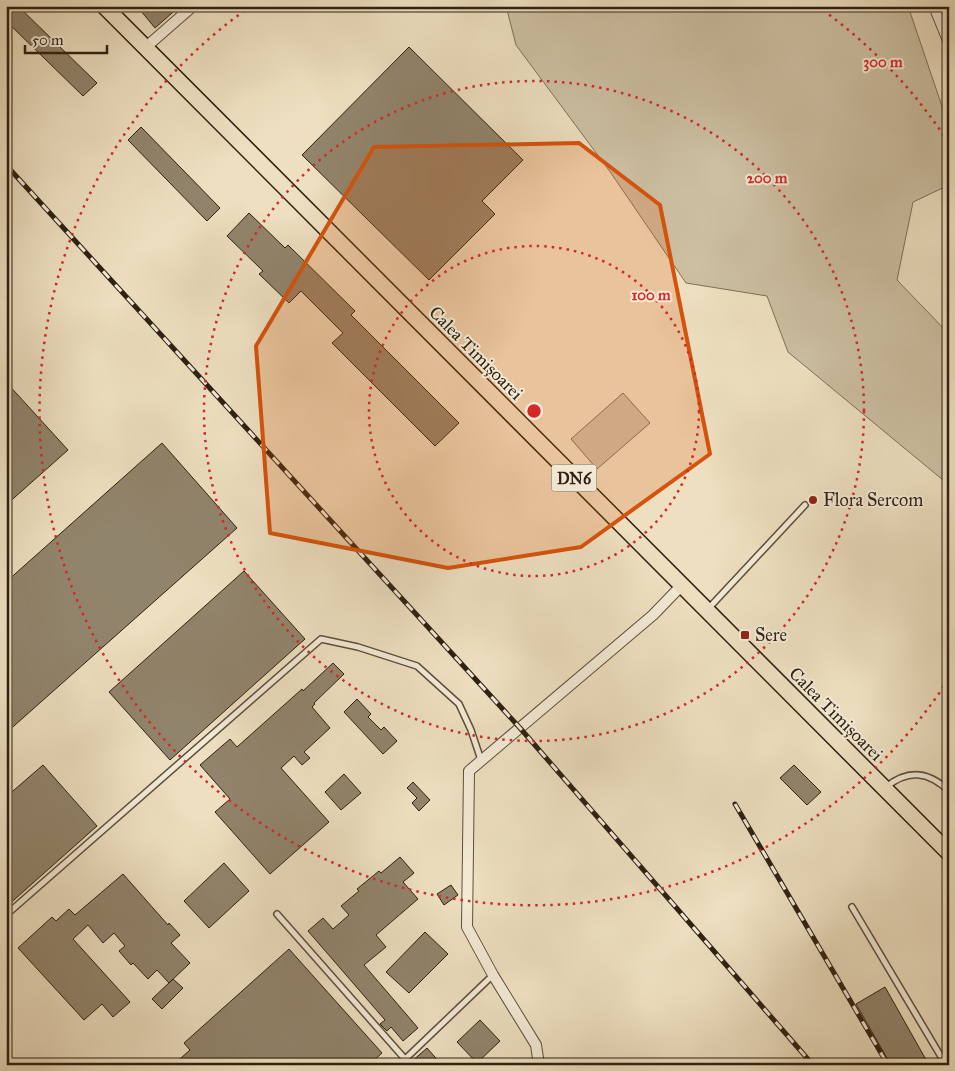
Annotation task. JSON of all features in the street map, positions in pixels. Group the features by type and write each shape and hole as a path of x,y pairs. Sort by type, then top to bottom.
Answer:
{"main road":[{"name":"Calea Timișoarei","path":"104,6 949,853"}],"street":[{"path":"146,47 193,6"},
{"path":"934,6 949,43"},
{"path":"539,1065 536,1045 493,975 467,927 469,771 653,615 681,586"}],"lane":[{"path":"706,610 805,505"},
{"path":"6,915 322,638 358,647 417,666 459,704 471,730 481,760"},
{"path":"884,789 895,780 919,773 939,781 949,791"},
{"path":"852,907 946,1065"},
{"path":"277,914 405,1062"},
{"path":"399,1065 405,1062 493,975"}],"highlighted area":[{"path":"579,143 660,205 710,454 581,547 448,568 270,533 256,346 374,147"}],"shaded area":[{"path":"506,6 908,6 949,127 949,185 913,202 897,280 949,334 949,485 788,352 767,296 686,283 611,173 516,45"},
{"path":"623,393 650,423 597,469 571,439"}],"building":[{"path":"6,6 18,6 97,83 83,96 6,21"},
{"path":"147,6 180,6 155,28 141,11"},
{"path":"409,47 523,160 482,201 495,214 429,280 302,155"},
{"path":"141,127 220,208 207,221 128,140"},
{"path":"249,213 285,248 288,245 355,311 351,315 459,423 435,446 332,343 343,333 301,291 289,303 259,274 263,271 227,236"},
{"path":"6,382 68,450 6,505"},
{"path":"162,443 237,528 6,733 6,582"},
{"path":"244,571 305,639 170,760 109,692"},
{"path":"333,663 344,674 312,707 330,728 304,752 310,758 302,765 294,756 281,768 329,822 270,874 215,812 230,799 200,765 230,739 237,747"},
{"path":"357,699 371,714 368,717 381,730 384,727 397,741 383,754 344,712"},
{"path":"43,765 97,826 6,907 6,797"},
{"path":"794,765 821,792 807,805 780,778"},
{"path":"344,774 361,793 341,810 325,792"},
{"path":"413,782 430,800 419,811 412,803 417,798 407,788"},
{"path":"400,857 414,873 403,882 418,899 376,935 386,947 364,965 418,1028 403,1041 391,1027 387,1031 380,1024 385,1020 308,931 323,918 333,929 349,915 341,906 359,891 357,889"},
{"path":"224,863 249,891 209,928 184,901"},
{"path":"123,874 168,925 169,923 180,935 171,943 190,963 169,983 157,970 148,979 133,963 131,965 119,951 125,946 114,933 103,943 88,925 73,939 130,1002 113,1017 102,1004 84,1020 18,948 52,917 56,921 69,909 75,915"},
{"path":"451,885 458,895 444,905 437,894"},
{"path":"425,932 448,954 409,993 386,972"},
{"path":"289,949 382,1053 369,1065 173,1065 190,1050 184,1043"},
{"path":"173,979 183,988 162,1009 152,999"},
{"path":"885,987 929,1065 891,1065 856,1004"},
{"path":"480,1020 500,1041 477,1063 457,1042"},
{"path":"427,1048 442,1065 410,1065 410,1063"}],"railway":[{"path":"6,165 520,728 813,1065"},
{"path":"735,804 888,1065"}],"place":[{"name":"Flora Sercom","path":"813,500"},
{"name":"Sere","path":"745,635"}]}
